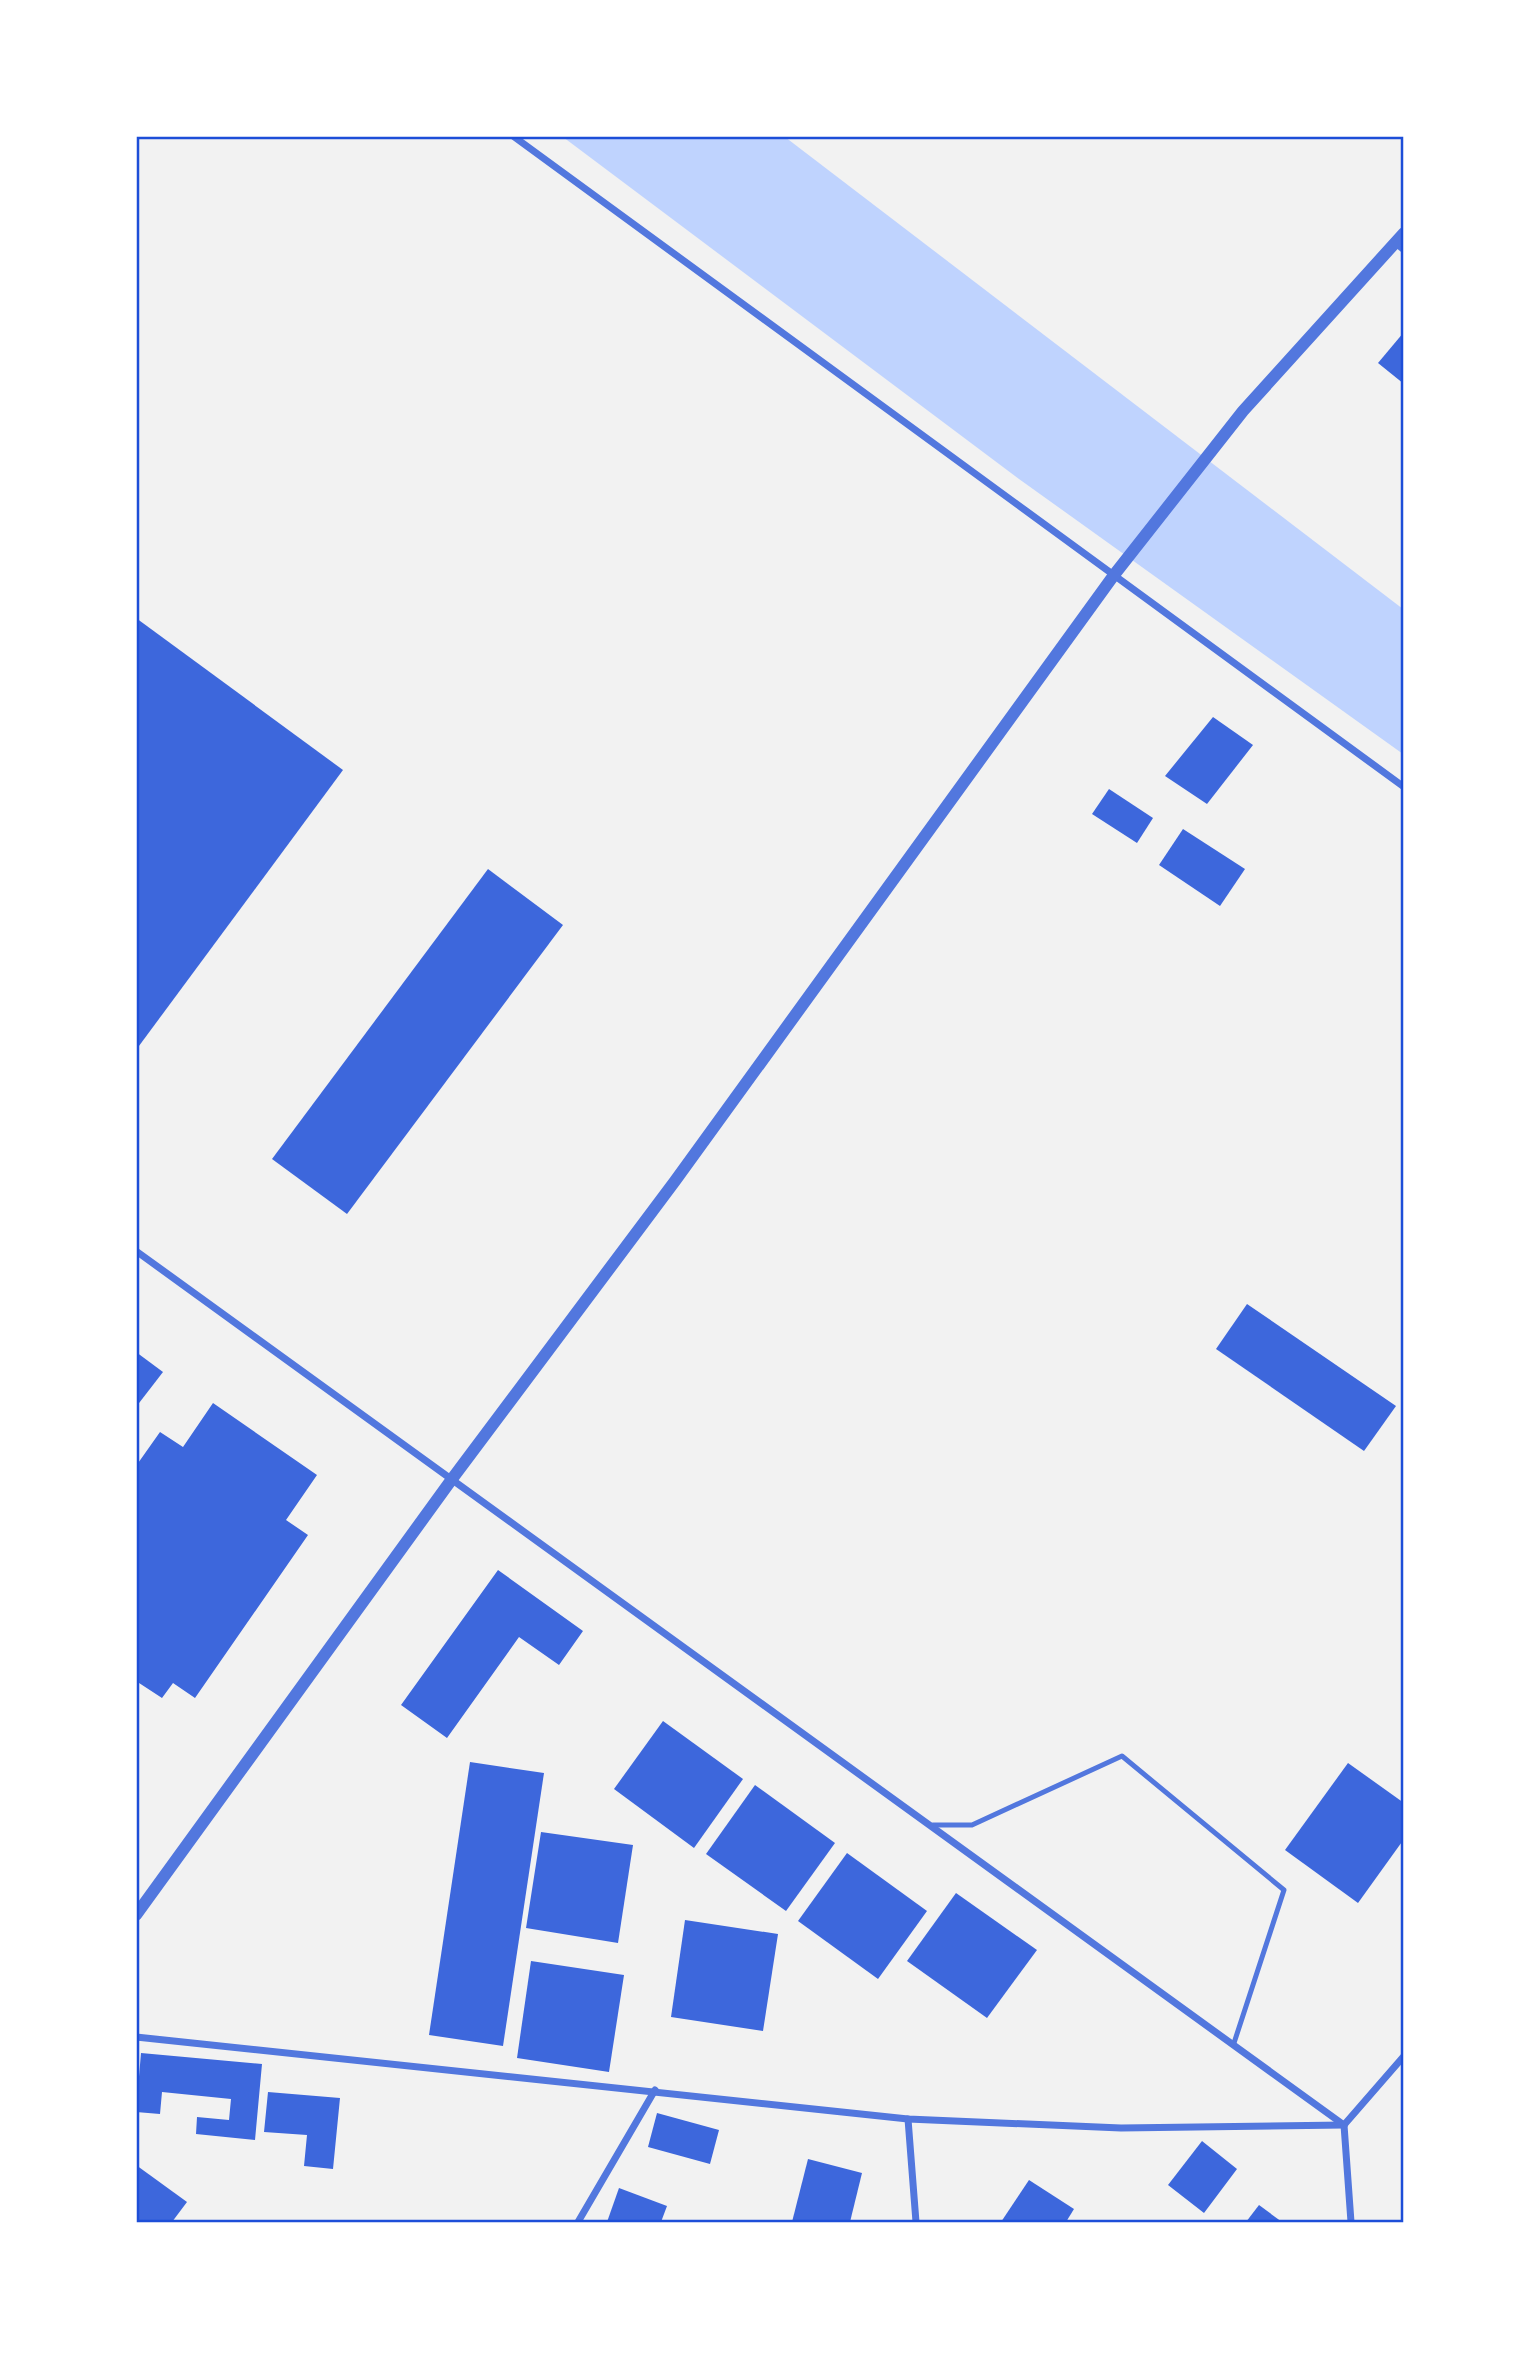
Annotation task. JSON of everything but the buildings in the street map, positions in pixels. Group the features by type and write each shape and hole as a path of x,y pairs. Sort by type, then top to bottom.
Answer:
{"street":[{"path":"513,136 1404,787"},
{"path":"136,1915 452,1479 675,1181 1114,575 1243,411 1399,247 1404,233"},
{"path":"136,1251 933,1825 1344,2125"},
{"path":"136,2037 655,2090 908,2119 1121,2128 1344,2125"},
{"path":"1351,2222 1344,2125 1404,2056"},
{"path":"578,2222 655,2090"},
{"path":"908,2119 916,2222"}],"lane":[{"path":"933,1825 972,1825 1122,1756 1284,1890 1234,2043"}],"water":[{"path":"563,137 785,137 1403,609 1403,754 1019,479"}]}
